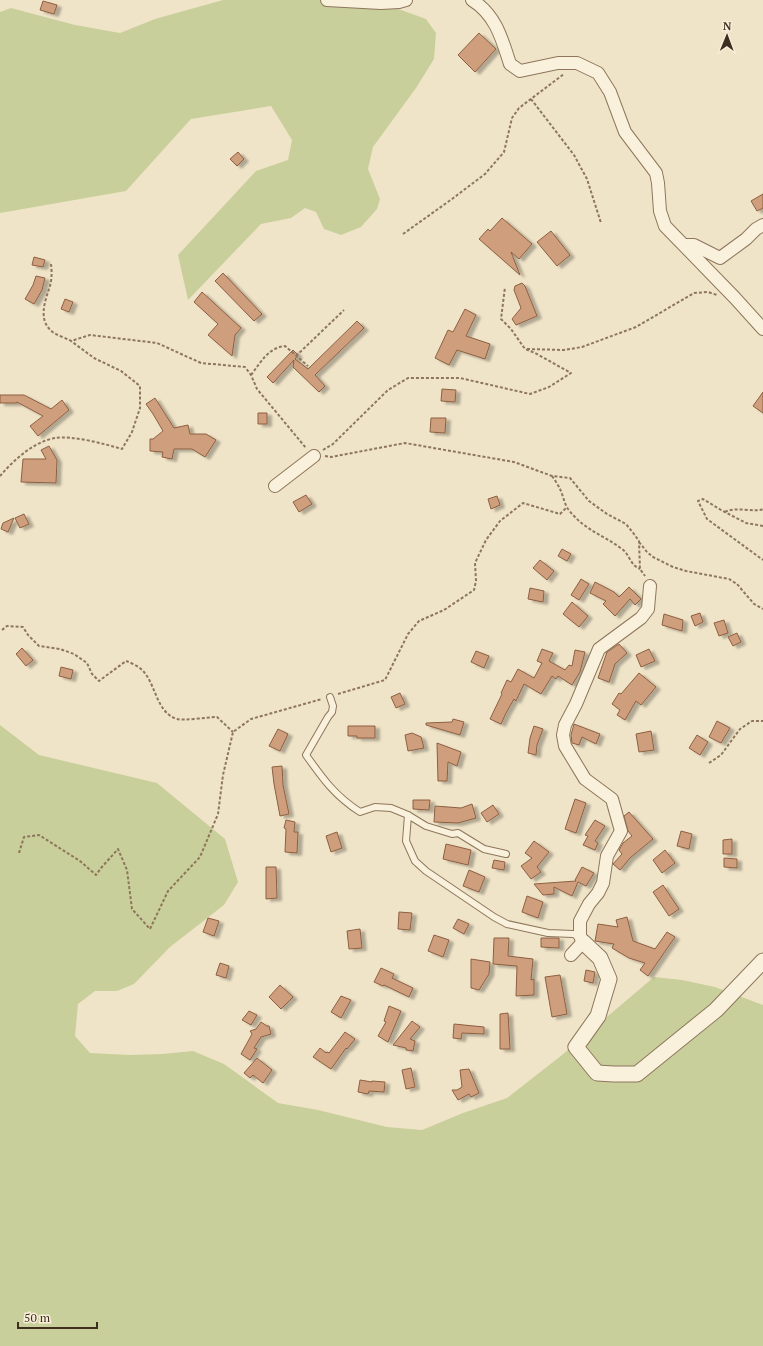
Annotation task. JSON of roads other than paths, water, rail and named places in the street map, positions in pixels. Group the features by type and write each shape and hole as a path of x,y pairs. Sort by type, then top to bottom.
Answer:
{"street":[{"path":"327,0 399,2 406,0"},
{"path":"472,0 490,15 502,36 510,64 520,71 558,63 577,63 598,73 610,92 625,132 656,173 660,211 665,226 685,245 763,329"},
{"path":"685,245 694,245 720,258 763,225"},
{"path":"275,486 314,456"},
{"path":"650,586 648,609 641,618 599,649 563,735 565,746 585,779 612,799 621,831 607,856 603,883 598,894 589,904 580,921 582,939 600,958 609,978 598,1016 576,1047 597,1073 637,1074 716,1010 763,961"},
{"path":"571,955 582,939"}],"lane":[{"path":"330,697 332,712 306,755 326,783 346,803 360,812 375,808 391,808 408,815 426,826 452,834 458,833 484,849 506,854"},
{"path":"408,815 406,841 415,861 426,871 494,917 508,924 548,933 573,934 582,939"}]}
